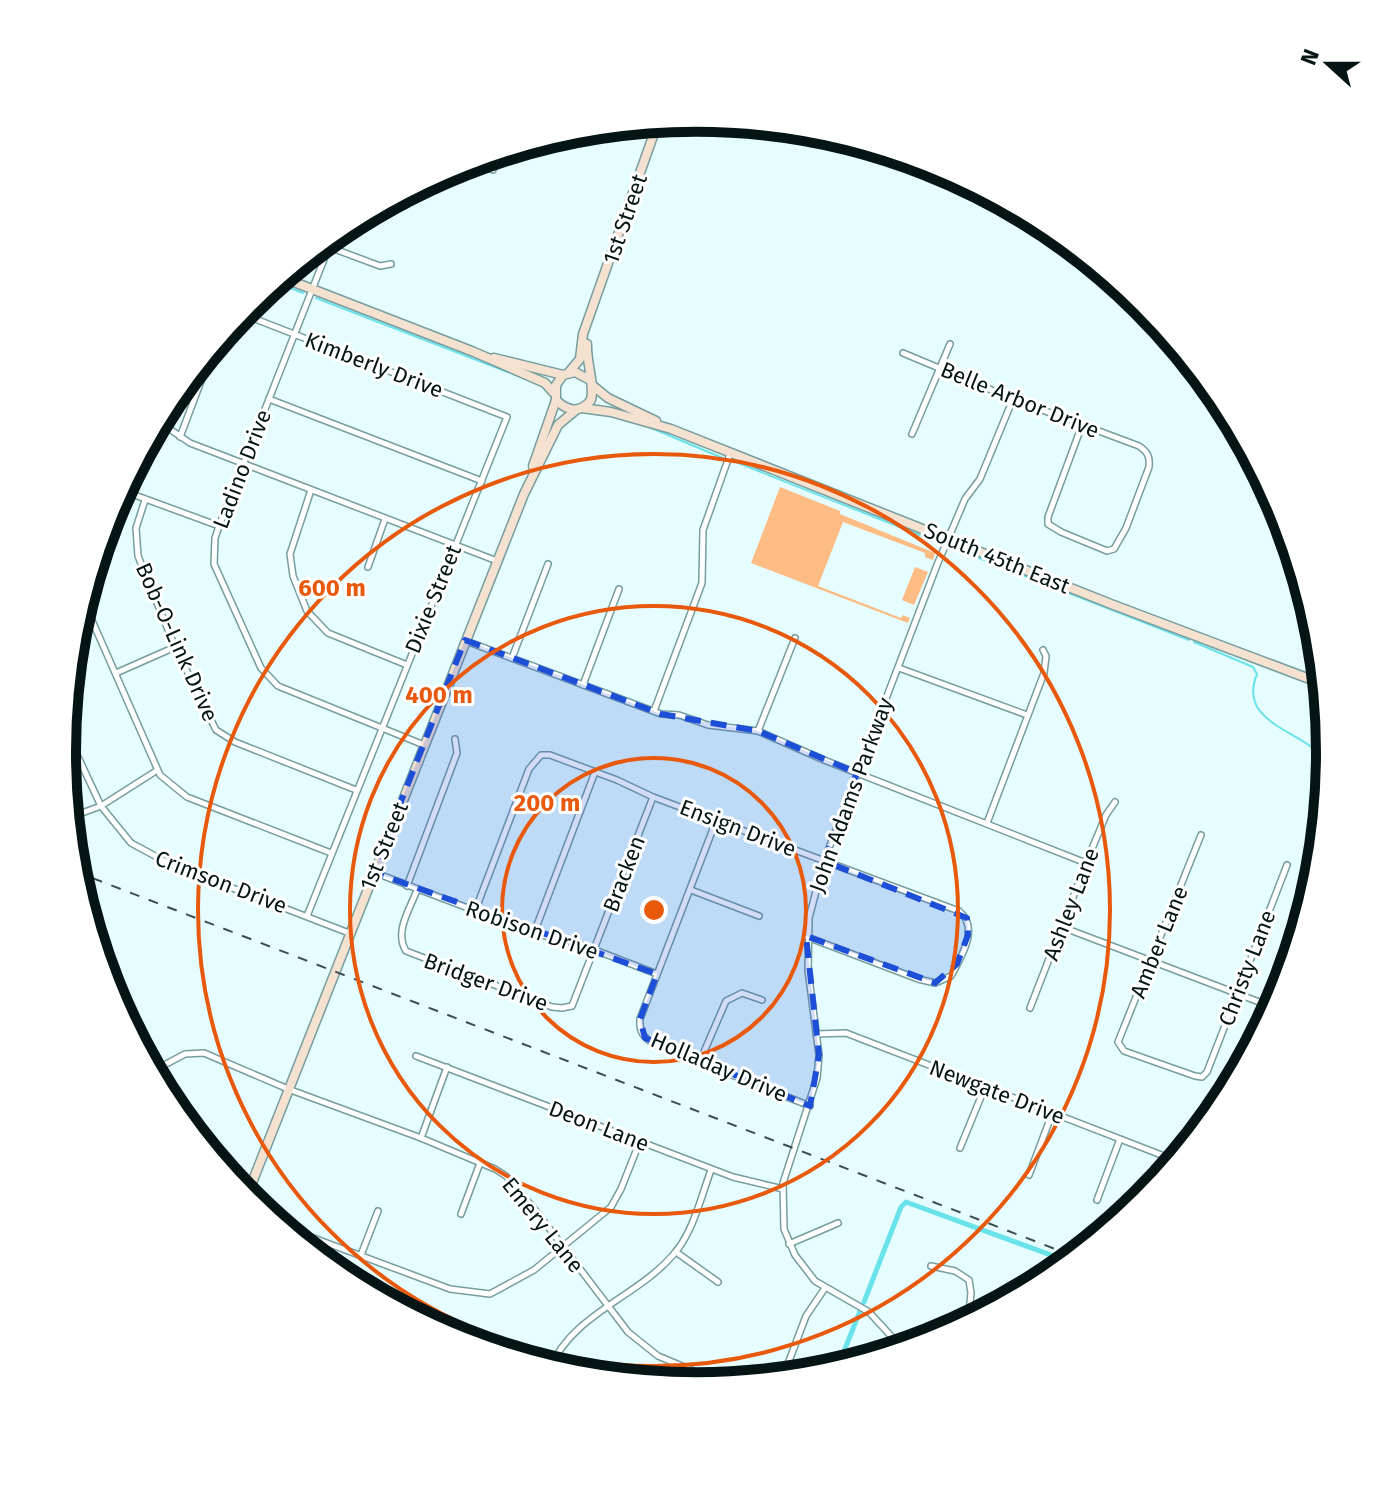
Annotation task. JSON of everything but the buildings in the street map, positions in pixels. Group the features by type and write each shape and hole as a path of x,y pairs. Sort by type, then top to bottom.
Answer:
{"main road":[{"name":"1st Street","path":"566,374 580,359 583,334 654,134"},
{"path":"292,282 474,352 545,383 563,407 579,409"},
{"name":"1st Street","path":"591,315 586,353 591,382"},
{"path":"474,352 566,374 581,373 591,382 591,400 558,425 524,494"},
{"path":"524,494 541,438 554,412 556,385 566,374"},
{"name":"South 45th East","path":"591,382 608,398 671,429 1111,604 1312,680"},
{"name":"South 45th East","path":"579,409 611,412 671,429"},
{"name":"1st Street","path":"251,1184 524,494"}],"street":[{"path":"488,168 493,170"},
{"path":"335,249 380,266 391,264"},
{"name":"Ladino Drive","path":"325,257 219,526 215,538 214,564 244,636 269,678 278,686 424,745"},
{"name":"Kimberly Drive","path":"254,318 507,417"},
{"path":"912,434 950,344"},
{"name":"Belle Arbor Drive","path":"903,353 1013,399 1139,446 1150,458 1149,467 1120,542 1107,551 1048,524 1082,425"},
{"path":"180,437 203,377"},
{"path":"269,399 482,481"},
{"name":"John Adams Parkway","path":"895,1340 869,1312 825,1288 803,1269 789,1244 783,1218 787,1169 810,1106 819,1055 807,937 812,900 857,773 948,538 965,499 980,479 1013,399"},
{"name":"Dixie Street","path":"307,916 507,417"},
{"path":"168,428 180,437 243,464 497,561"},
{"path":"654,711 702,583 703,530 731,453"},
{"path":"311,490 290,554 293,576 307,611 328,633 407,665"},
{"path":"132,495 219,526"},
{"name":"Bob-O-Link Drive","path":"145,500 136,528 138,556 206,714 223,736 356,790"},
{"path":"368,567 385,518"},
{"path":"512,658 548,564"},
{"path":"583,685 619,589"},
{"path":"91,618 156,771 187,797 331,853"},
{"path":"758,731 795,638"},
{"path":"465,640 654,711 679,715 708,725 758,731 1086,863"},
{"path":"116,673 175,647"},
{"path":"987,823 1044,673 1046,656 1043,650"},
{"path":"899,668 1027,715"},
{"path":"407,886 457,753 455,739"},
{"name":"Crimson Drive","path":"76,753 101,806 131,843 153,857 349,933"},
{"name":"Ensign Drive","path":"475,911 529,769 541,755 563,759 653,797 959,911 967,918 970,927 951,976 935,983 807,937"},
{"path":"79,814 101,806 156,771"},
{"path":"534,933 595,772"},
{"name":"Bracken","path":"595,950 653,797"},
{"name":"Ashley Lane","path":"1030,1008 1086,863 1106,815 1115,802"},
{"path":"657,974 716,821"},
{"name":"Amber Lane","path":"1201,835 1118,1042 1121,1048 1199,1078 1207,1072"},
{"name":"Christy Lane","path":"1207,1072 1287,865"},
{"name":"Robison Drive","path":"373,872 534,933 595,950 657,974"},
{"name":"Bridger Drive","path":"417,890 401,933 401,943 406,951 552,1007 572,1006 595,950"},
{"path":"691,890 759,916"},
{"path":"1062,927 1263,1003"},
{"name":"Holladay Drive","path":"657,974 640,1019 640,1030 645,1038 810,1106"},
{"path":"700,1061 726,1001 742,993 762,1000"},
{"name":"Newgate Drive","path":"816,1034 846,1033 1166,1157"},
{"name":"Emery Lane","path":"162,1066 185,1054 204,1053 288,1089 480,1162 506,1176 628,1332 658,1356 696,1372"},
{"name":"Deon Lane","path":"416,1056 711,1170 783,1189"},
{"path":"421,1138 447,1067"},
{"path":"960,1148 985,1087"},
{"path":"1029,1175 1052,1114"},
{"path":"1097,1200 1120,1139"},
{"path":"309,1236 450,1289 490,1294 534,1270 611,1207 640,1141"},
{"path":"461,1214 480,1162"},
{"path":"557,1356 563,1345 676,1252 711,1170"},
{"path":"361,1255 378,1211"},
{"path":"789,1244 838,1223"},
{"path":"676,1252 718,1282"},
{"path":"931,1266 955,1271 969,1280 969,1309"},
{"path":"787,1365 806,1316 825,1288"}],"highlighted area":[{"path":"465,640 661,714 758,731 857,773 824,861 967,918 968,935 957,964 935,983 806,936 819,1055 810,1106 645,1038 640,1019 657,974 373,872"}],"shaded area":[{"path":"780,487 935,553 933,560 925,557 925,553 843,522 818,586 901,618 903,615 910,618 908,623 751,563"},
{"path":"915,567 928,572 914,605 902,600"}],"waterway":[{"path":"286,287 303,293"},
{"path":"316,298 539,384"},
{"path":"649,427 725,459"},
{"path":"733,461 940,543"},
{"path":"951,547 1189,640"},
{"path":"1194,642 1253,667 1257,674 1253,691 1263,715 1316,751"},
{"path":"864,1302 901,1207 906,1202 1056,1257"},
{"path":"843,1354 860,1311"}],"railway":[{"path":"89,877 1062,1252"}]}
